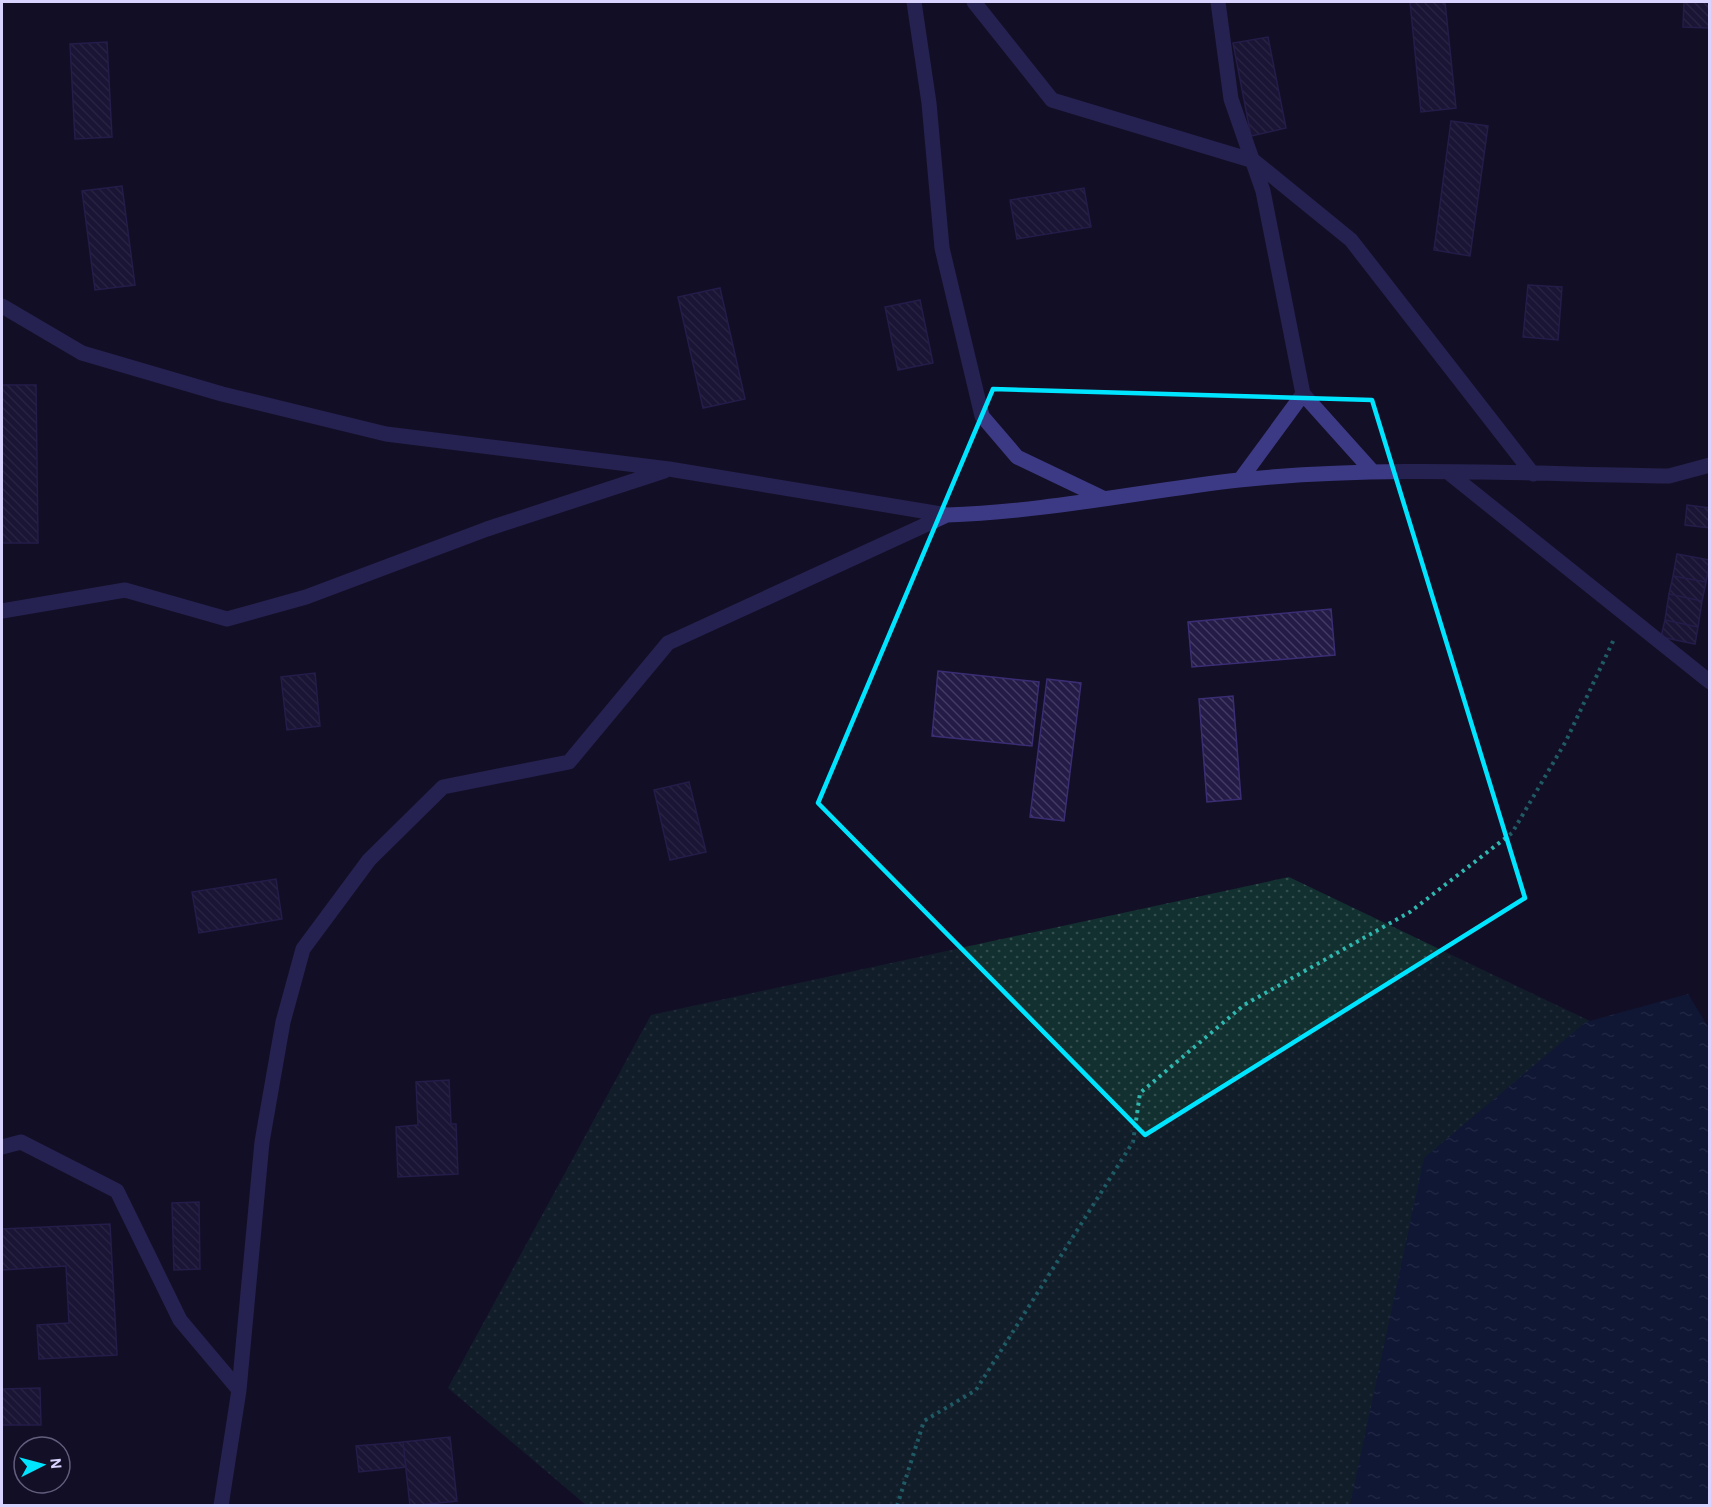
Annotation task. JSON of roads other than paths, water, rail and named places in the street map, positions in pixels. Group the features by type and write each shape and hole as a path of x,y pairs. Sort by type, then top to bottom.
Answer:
{"street":[{"path":"914,2 929,103 942,248 982,416 1017,457 1105,498"},
{"path":"974,2 1052,100 1254,161 1351,240 1533,474"},
{"path":"1218,2 1231,99 1263,190 1303,394 1373,472"},
{"path":"2,306 82,353 277,408 386,434 669,469 947,514 992,513 1240,480 1373,472 1669,476 1710,465"},
{"path":"1240,480 1303,394"},
{"path":"2,611 125,590 227,619 306,597 487,529 669,469"},
{"path":"1449,473 1710,682"},
{"path":"221,1506 239,1390 262,1142 283,1022 303,949 369,860 443,787 569,762 668,643 947,514"},
{"path":"2,1147 21,1142 117,1191 180,1320 239,1390"}],"water":[{"path":"1688,994 1710,1030 1709,1505 1350,1505 1424,1158 1586,1022"}]}
